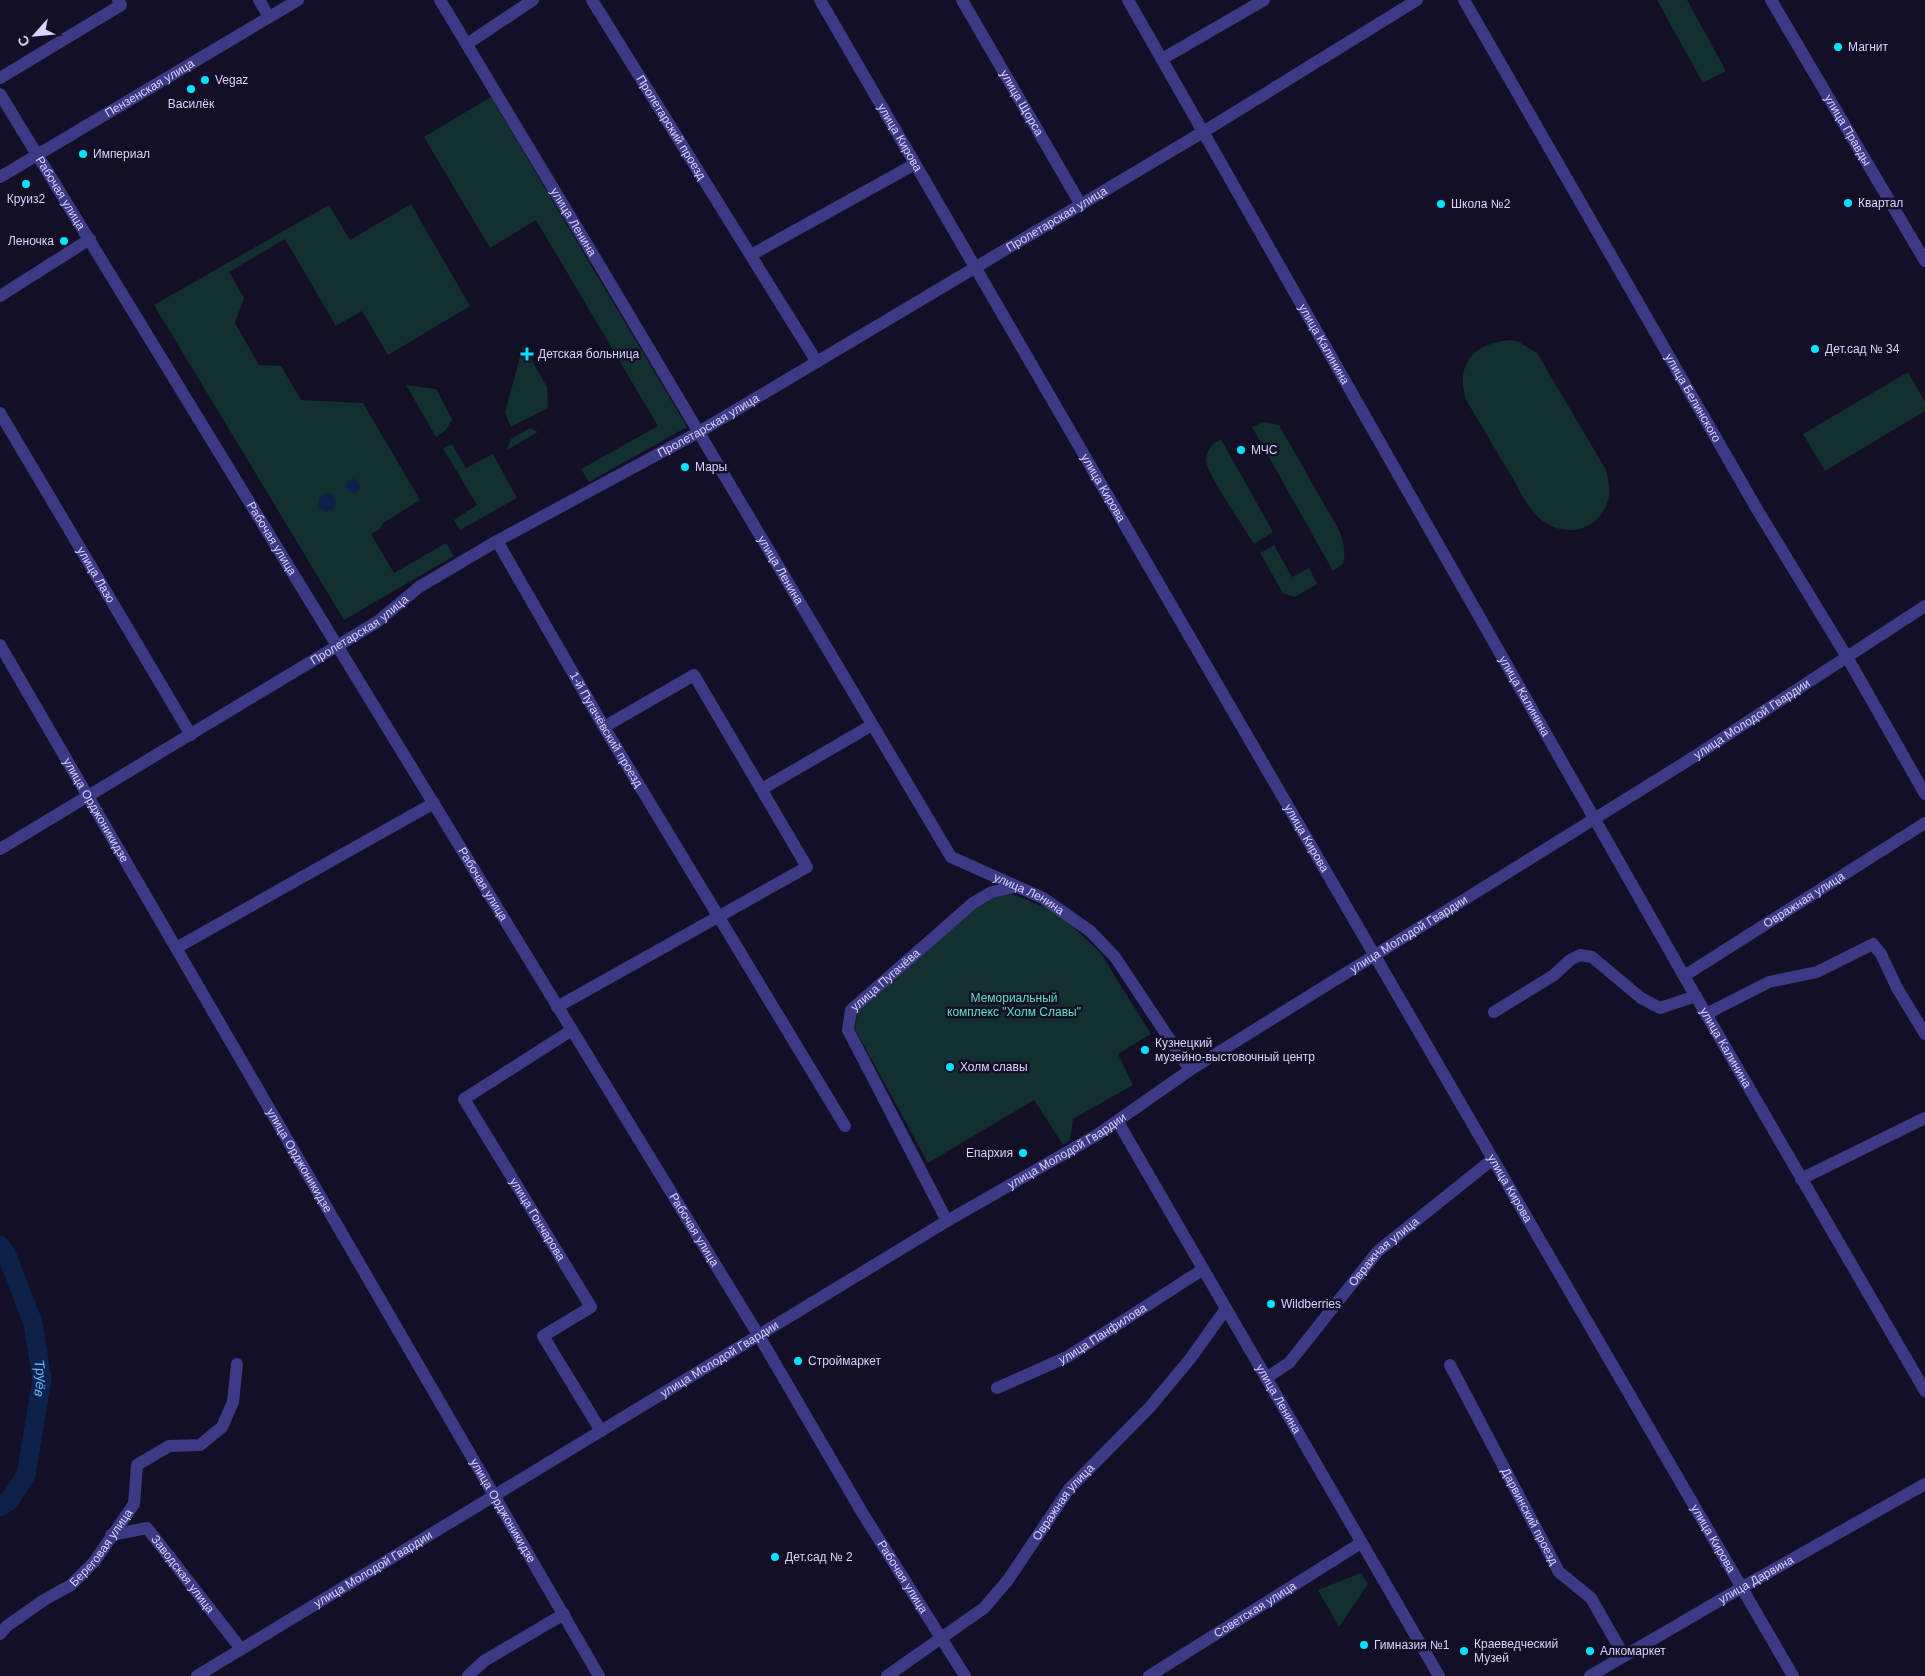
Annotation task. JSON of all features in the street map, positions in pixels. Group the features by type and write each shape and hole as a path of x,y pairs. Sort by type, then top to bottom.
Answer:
{"street":[{"path":"0,78 121,4 118,0"},
{"path":"259,0 270,17"},
{"name":"Пензенская улица","path":"0,176 298,0"},
{"name":"улица Ленина","path":"440,0 951,857 1014,887 1043,898 1090,931 1114,957 1190,1070"},
{"path":"467,44 534,0"},
{"name":"Пролетарский проезд","path":"592,0 818,362"},
{"name":"улица Кирова","path":"820,0 1793,1676"},
{"name":"улица Щорса","path":"962,0 1081,206"},
{"name":"улица Калинина","path":"1128,0 1684,976 1925,1391"},
{"path":"1162,59 1264,0"},
{"name":"Пролетарская улица","path":"0,848 377,622 419,587 498,541 699,432 818,362 1081,206 1416,0"},
{"name":"улица Белинского","path":"1464,0 1748,494 1847,657 1925,794"},
{"name":"улица Правды","path":"1771,0 1925,260"},
{"name":"Рабочая улица","path":"0,94 759,1336 863,1514 965,1676"},
{"path":"751,255 915,164"},
{"path":"0,296 90,239"},
{"name":"улица Лазо","path":"0,413 191,735"},
{"name":"1-й Пугачёвский проезд","path":"498,541 604,727 845,1126"},
{"name":"улица Молодой Гвардии","path":"197,1676 947,1221 1118,1122 1190,1070 1376,956 1594,817 1689,760 1925,606"},
{"name":"улица Орджоникидзе","path":"0,645 599,1676"},
{"path":"557,1007 807,867 694,675 604,727"},
{"path":"762,789 872,725"},
{"path":"176,948 434,803"},
{"name":"Овражная улица","path":"1684,976 1925,823"},
{"name":"улица Пугачёва","path":"947,1221 848,1030 851,1010 973,903 992,892 1014,887"},
{"path":"1706,1014 1769,982 1817,972 1874,944 1881,954 1897,988 1925,1034"},
{"path":"1494,1012 1554,975 1570,960 1580,955 1592,957 1641,998 1660,1008 1696,996"},
{"name":"улица Гончарова","path":"572,1030 464,1099 591,1307 543,1336 601,1431"},
{"path":"1801,1179 1925,1118"},
{"name":"улица Ленина","path":"1118,1122 1225,1310 1439,1676"},
{"name":"Овражная улица","path":"1266,1378 1289,1362 1378,1251 1493,1159"},
{"name":"улица Панфилова","path":"997,1388 1067,1357 1202,1270"},
{"name":"Овражная улица","path":"887,1676 940,1637 984,1608 1008,1580 1069,1489 1150,1407 1190,1359 1225,1310"},
{"name":"Береговая улица","path":"0,1634 7,1626 44,1600 71,1585 94,1562 134,1504 137,1464 169,1446 200,1445 222,1427 233,1402 237,1364"},
{"name":"Дарвинский проезд","path":"1450,1364 1559,1572 1591,1598 1624,1656"},
{"name":"улица Дарвина","path":"1590,1676 1925,1484"},
{"name":"Заводская улица","path":"112,1535 147,1528 241,1649"},
{"name":"Советская улица","path":"1149,1676 1362,1543"},
{"path":"468,1676 484,1661 564,1614"}],"green space":[{"path":"1657,0 1687,0 1726,71 1703,83"},
{"path":"491,97 687,427 589,482 581,469 658,426 536,220 490,248 424,137"},
{"path":"411,204 470,306 388,355 362,311 336,326 285,239 229,272 244,298 235,323 259,365 281,366 301,400 363,403 420,500 383,523 380,529 371,534 394,573 446,543 454,556 344,620 154,305 329,205 350,240"},
{"path":"1511,340 1519,342 1537,353 1605,468 1609,487 1606,506 1599,517 1592,523 1577,530 1560,529 1552,526 1530,509 1466,400 1463,375 1470,357 1487,345"},
{"path":"523,345 547,387 548,408 511,427 505,413"},
{"path":"1908,372 1925,402 1925,411 1825,471 1803,434"},
{"path":"406,385 436,389 452,419 446,430 436,437"},
{"path":"1263,422 1279,425 1340,532 1343,540 1344,560 1343,564 1333,571 1252,427"},
{"path":"530,428 538,432 507,450 511,439"},
{"path":"1221,439 1273,532 1254,544 1212,476 1206,460 1209,450"},
{"path":"452,444 466,468 493,454 517,498 460,530 454,520 477,505 443,448"},
{"path":"1274,545 1292,577 1309,568 1317,584 1295,597 1283,593 1260,553"},
{"name":"Мемориальный комплекс \"Холм Славы\"","path":"1012,894 1057,912 1100,952 1151,1034 1118,1054 1133,1085 1073,1119 1070,1140 1063,1145 1034,1100 928,1163 855,1029 857,1013 973,910 996,897"},
{"path":"1361,1573 1368,1584 1339,1627 1318,1590"}],"water":[{"path":"350,479 356,479 360,486 356,493 350,493 346,489 346,483"},
{"path":"327,493 333,496 336,502 333,508 327,511 321,508 318,502 321,496"}],"waterway":[{"name":"Труёв","path":"0,1245 6,1253 33,1323 42,1379 26,1475 9,1501 0,1507"}],"place":[{"name":"Магнит","path":"1838,47"},
{"name":"Vegaz","path":"205,80"},
{"name":"Василёк","path":"191,89"},
{"name":"Империал","path":"83,154"},
{"name":"Круиз2","path":"26,184"},
{"name":"Квартал","path":"1848,203"},
{"name":"Школа №2","path":"1441,204"},
{"name":"Леночка","path":"64,241"},
{"name":"Дет.сад № 34","path":"1815,349"},
{"name":"Детская больница","path":"527,354"},
{"name":"МЧС","path":"1241,450"},
{"name":"Мары","path":"685,467"},
{"name":"Кузнецкий музейно-выстовочный центр","path":"1145,1050"},
{"name":"Холм славы","path":"950,1067"},
{"name":"Епархия","path":"1023,1153"},
{"name":"Wildberries","path":"1271,1304"},
{"name":"Строймаркет","path":"798,1361"},
{"name":"Дет.сад № 2","path":"775,1557"},
{"name":"Гимназия №1","path":"1364,1645"},
{"name":"Краеведческий Музей","path":"1464,1651"},
{"name":"Алкомаркет","path":"1590,1651"}]}
